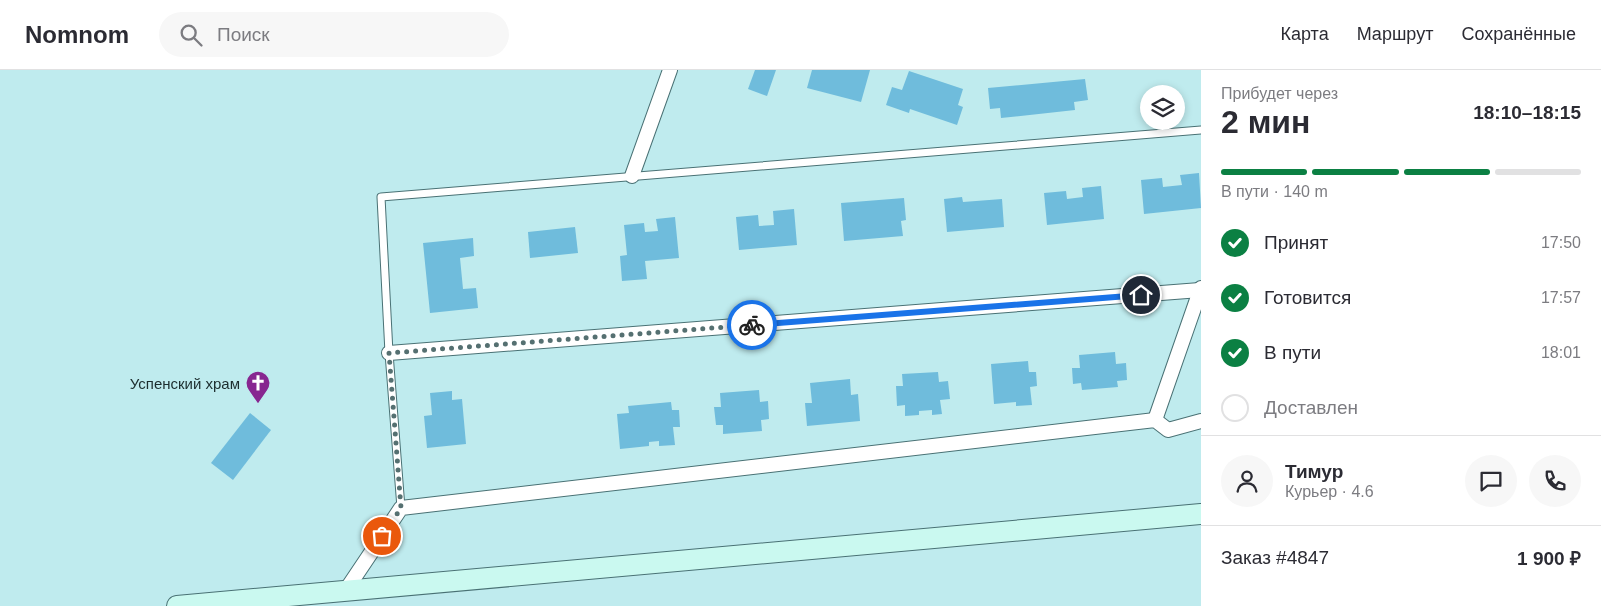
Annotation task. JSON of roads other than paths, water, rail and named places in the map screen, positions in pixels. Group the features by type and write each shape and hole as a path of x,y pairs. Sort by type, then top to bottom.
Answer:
{"street":[{"path":"632,176 670,70"},
{"path":"389,353 1201,289 1155,420"},
{"path":"345,599 401,508 1155,420 1168,430 1201,421"},
{"path":"177,606 345,599 1201,514"}],"lane":[{"path":"401,508 389,353 381,197 1201,130"}],"place":[{"name":"Успенский храм","path":"258,404"}]}
